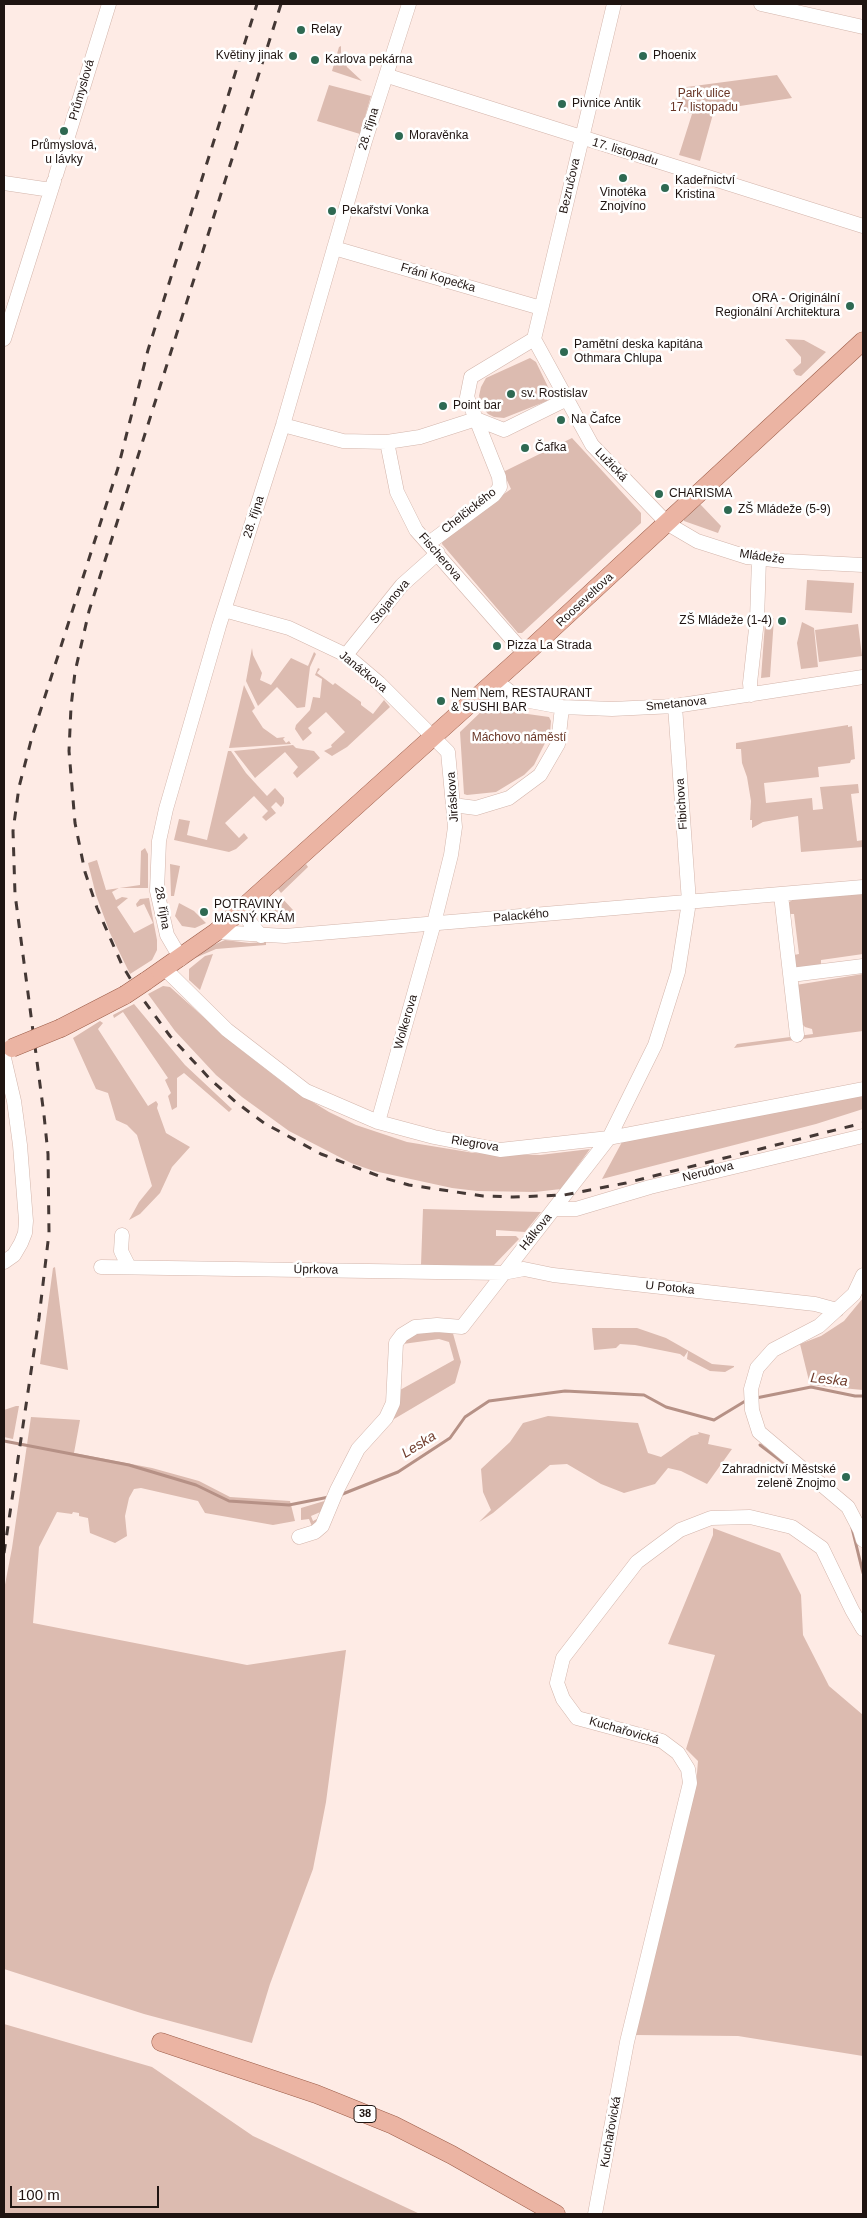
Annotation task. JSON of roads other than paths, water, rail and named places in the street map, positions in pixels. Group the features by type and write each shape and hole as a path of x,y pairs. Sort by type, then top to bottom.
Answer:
{"main road":[{"name":"Rooseveltova","path":"6,1053 61,1028 125,995 181,959 216,932 668,524 863,341"},
{"name":"38","path":"161,2042 316,2094 393,2126 460,2159 556,2214"}],"street":[{"name":"Průmyslová","path":"4,339 109,4"},
{"name":"28. října","path":"181,959 166,935 161,913 156,866 166,809 224,610 283,425 379,97 388,76 409,4"},
{"name":"Bezručova","path":"534,339 614,4"},
{"path":"761,4 863,26"},
{"name":"17. listopadu","path":"388,76 863,226"},
{"path":"4,183 53,182"},
{"name":"Fráni Kopečka","path":"334,248 542,308"},
{"path":"476,419 467,398 471,377 534,339"},
{"name":"Lužická","path":"534,339 592,445 668,524"},
{"path":"283,425 343,441 387,442 420,437 476,419 504,430 567,399"},
{"name":"Chelčického","path":"433,548 500,487 499,477 476,419"},
{"name":"Fischerova","path":"387,442 397,492 416,530 525,654"},
{"name":"Mládeže","path":"668,524 696,541 759,559 863,565"},
{"name":"Stojanova","path":"346,655 433,548"},
{"path":"751,694 750,683 757,620 759,559"},
{"name":"Janáčkova","path":"224,610 289,628 346,655 379,683 432,736"},
{"name":"Smetanova","path":"495,680 519,699 562,707 627,708 675,706 863,677"},
{"name":"Fibichova","path":"675,706 689,902"},
{"path":"453,805 476,808 509,798 540,775 558,744 562,707"},
{"name":"Jiráskova","path":"432,736 444,746 450,760 455,827 451,855 434,923"},
{"name":"Palackého","path":"216,932 285,936 781,896 863,887"},
{"path":"781,896 797,1034"},
{"name":"Hálkova","path":"299,1537 315,1532 322,1526 358,1449 386,1418 393,1403 396,1344 402,1335 415,1327 437,1325 462,1327 609,1138 655,1045 678,972 689,902"},
{"path":"240,910 261,936"},
{"name":"Wolkerova","path":"378,1122 434,923"},
{"path":"791,975 863,966"},
{"name":"Riegrova","path":"165,969 227,1030 306,1091 378,1122 434,1137 500,1150 609,1138 863,1089"},
{"path":"4,1262 18,1249 26,1228 22,1163 6,1053"},
{"name":"Nerudova","path":"554,1209 576,1209 668,1182 863,1136"},
{"path":"122,1235 120,1250 130,1267"},
{"name":"Úprkova","path":"101,1267 503,1273"},
{"name":"U Potoka","path":"503,1273 524,1269 554,1275 815,1304 837,1310"},
{"path":"863,1275 854,1294 819,1326 773,1350 757,1368 751,1389 752,1410 759,1432 848,1507 863,1540"},
{"name":"Kuchařovická","path":"596,2214 627,2042 690,1783 688,1769 678,1753 662,1741 577,1718 563,1699 557,1683 563,1658 637,1562 680,1530 711,1518 750,1516 792,1526 822,1548 863,1629"}],"waterway":[{"name":"Leska","path":"756,1398 811,1387 863,1396"},
{"name":"Leska","path":"340,1495 398,1472 450,1438 465,1417 489,1401 565,1391 644,1395 666,1407 714,1420 747,1400"},
{"name":"Leska","path":"4,1441 129,1465 196,1485 229,1501 289,1505 329,1497"},
{"path":"760,1445 797,1473"},
{"path":"852,1528 863,1573"}],"railway":[{"path":"4,1553 39,1318 49,1233 48,1154 15,894 13,831 19,787 32,737 118,468 148,350 257,4"},
{"path":"281,4 89,611 75,672 69,751 75,823 85,872 97,908 122,965 142,998 170,1036 211,1080 237,1103 264,1123 321,1154 384,1178 409,1185 483,1196 564,1195 626,1183 863,1123"}],"place":[{"name":"Relay","path":"301,30"},
{"name":"Květiny jinak","path":"293,56"},
{"name":"Phoenix","path":"643,56"},
{"name":"Karlova pekárna","path":"315,60"},
{"name":"Pivnice Antik","path":"562,104"},
{"name":"Průmyslová, u lávky","path":"64,131"},
{"name":"Moravěnka","path":"399,136"},
{"name":"Vinotéka Znojvíno","path":"623,178"},
{"name":"Kadeřnictví Kristina","path":"665,188"},
{"name":"Pekařství Vonka","path":"332,211"},
{"name":"ORA - Originální Regionální Architektura","path":"850,306"},
{"name":"Pamětní deska kapitána Othmara Chlupa","path":"564,352"},
{"name":"sv. Rostislav","path":"511,394"},
{"name":"Point bar","path":"443,406"},
{"name":"Na Čafce","path":"561,420"},
{"name":"Čafka","path":"525,448"},
{"name":"CHARISMA","path":"659,494"},
{"name":"ZŠ Mládeže (5-9)","path":"728,510"},
{"name":"ZŠ Mládeže (1-4)","path":"782,621"},
{"name":"Pizza La Strada","path":"497,646"},
{"name":"Nem Nem, RESTAURANT & SUSHI BAR","path":"441,701"},
{"name":"POTRAVINY MASNÝ KRÁM","path":"204,912"},
{"name":"Zahradnictví Městské zeleně Znojmo","path":"846,1477"}],"park label":[{"name":"Park ulice 17. listopadu","path":"704,101"},
{"name":"Máchovo náměstí","path":"519,738"}]}
